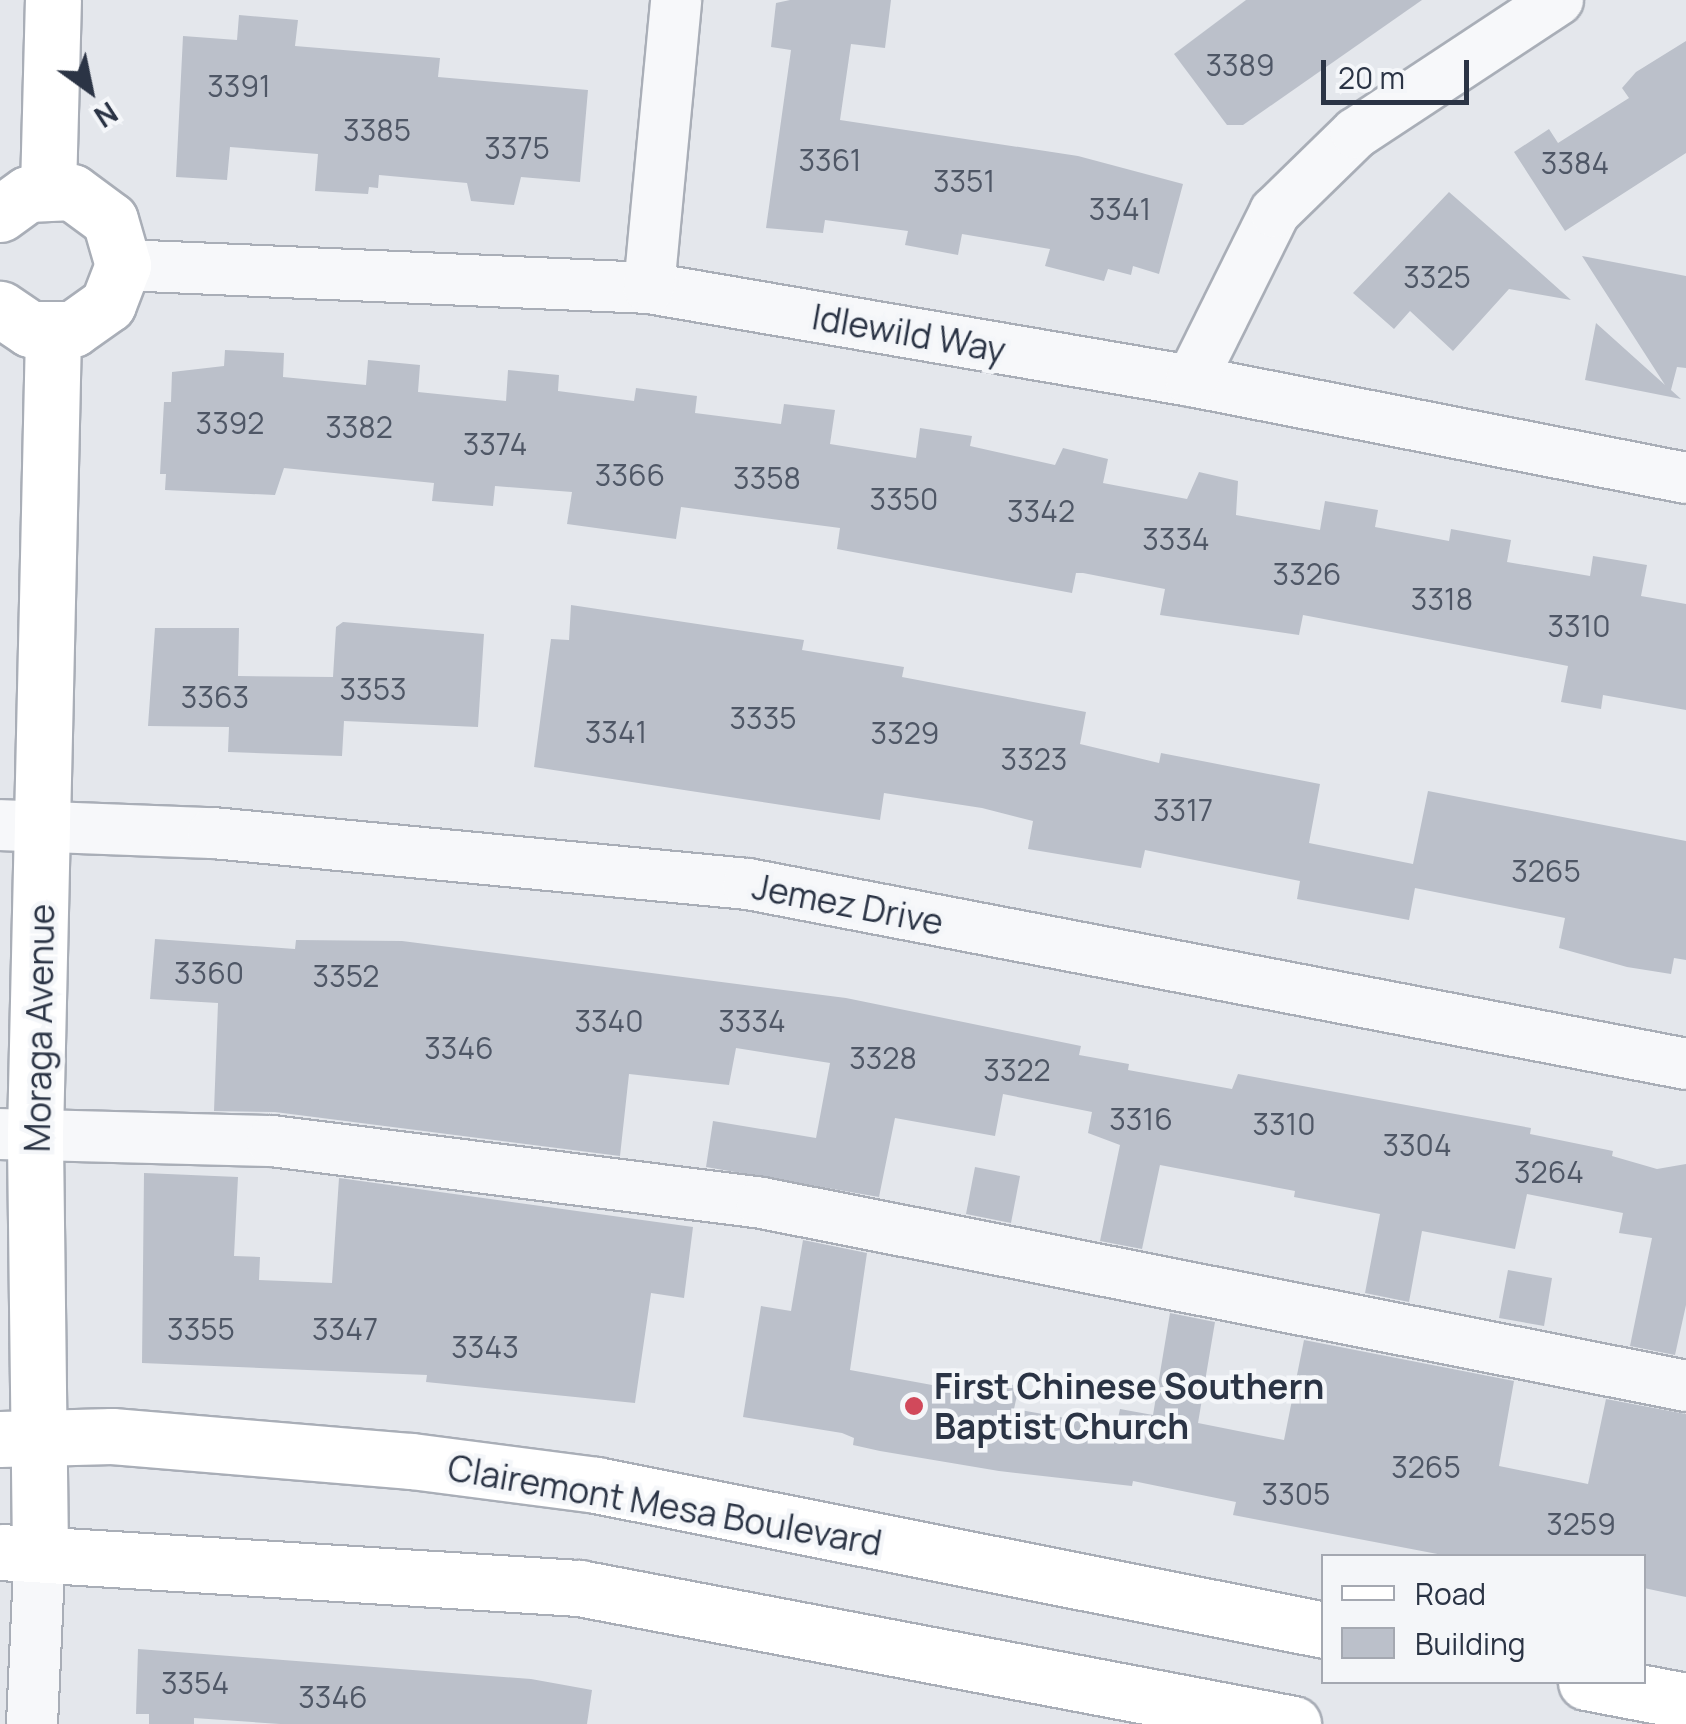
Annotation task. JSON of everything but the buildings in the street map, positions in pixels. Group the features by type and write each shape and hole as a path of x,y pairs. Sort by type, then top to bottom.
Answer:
{"main road":[{"path":"48,190 53,0"},
{"path":"0,214 48,190 93,203 120,241 122,265 108,304 92,319 52,332 30,329 0,309"},
{"name":"Moraga Avenue","path":"20,1552 18,1134 22,825 52,332"},
{"name":"Clairemont Mesa Boulevard","path":"19,1438 112,1436 412,1461 596,1486 1321,1629"},
{"path":"20,1552 579,1588 1293,1724"},
{"path":"1596,1684 1686,1702"}],"street":[{"path":"649,288 676,0"},
{"path":"1191,381 1275,212 1356,133 1558,0"},
{"name":"Idlewild Way","path":"122,265 649,288 1191,381 1686,478"},
{"name":"Jemez Drive","path":"22,825 213,833 748,884 1686,1064"},
{"path":"18,1134 272,1141 762,1203 1686,1386"},
{"name":"Moraga Avenue","path":"20,1552 32,1724"}],"place":[{"name":"First Chinese Southern Baptist Church","path":"914,1406"}]}
